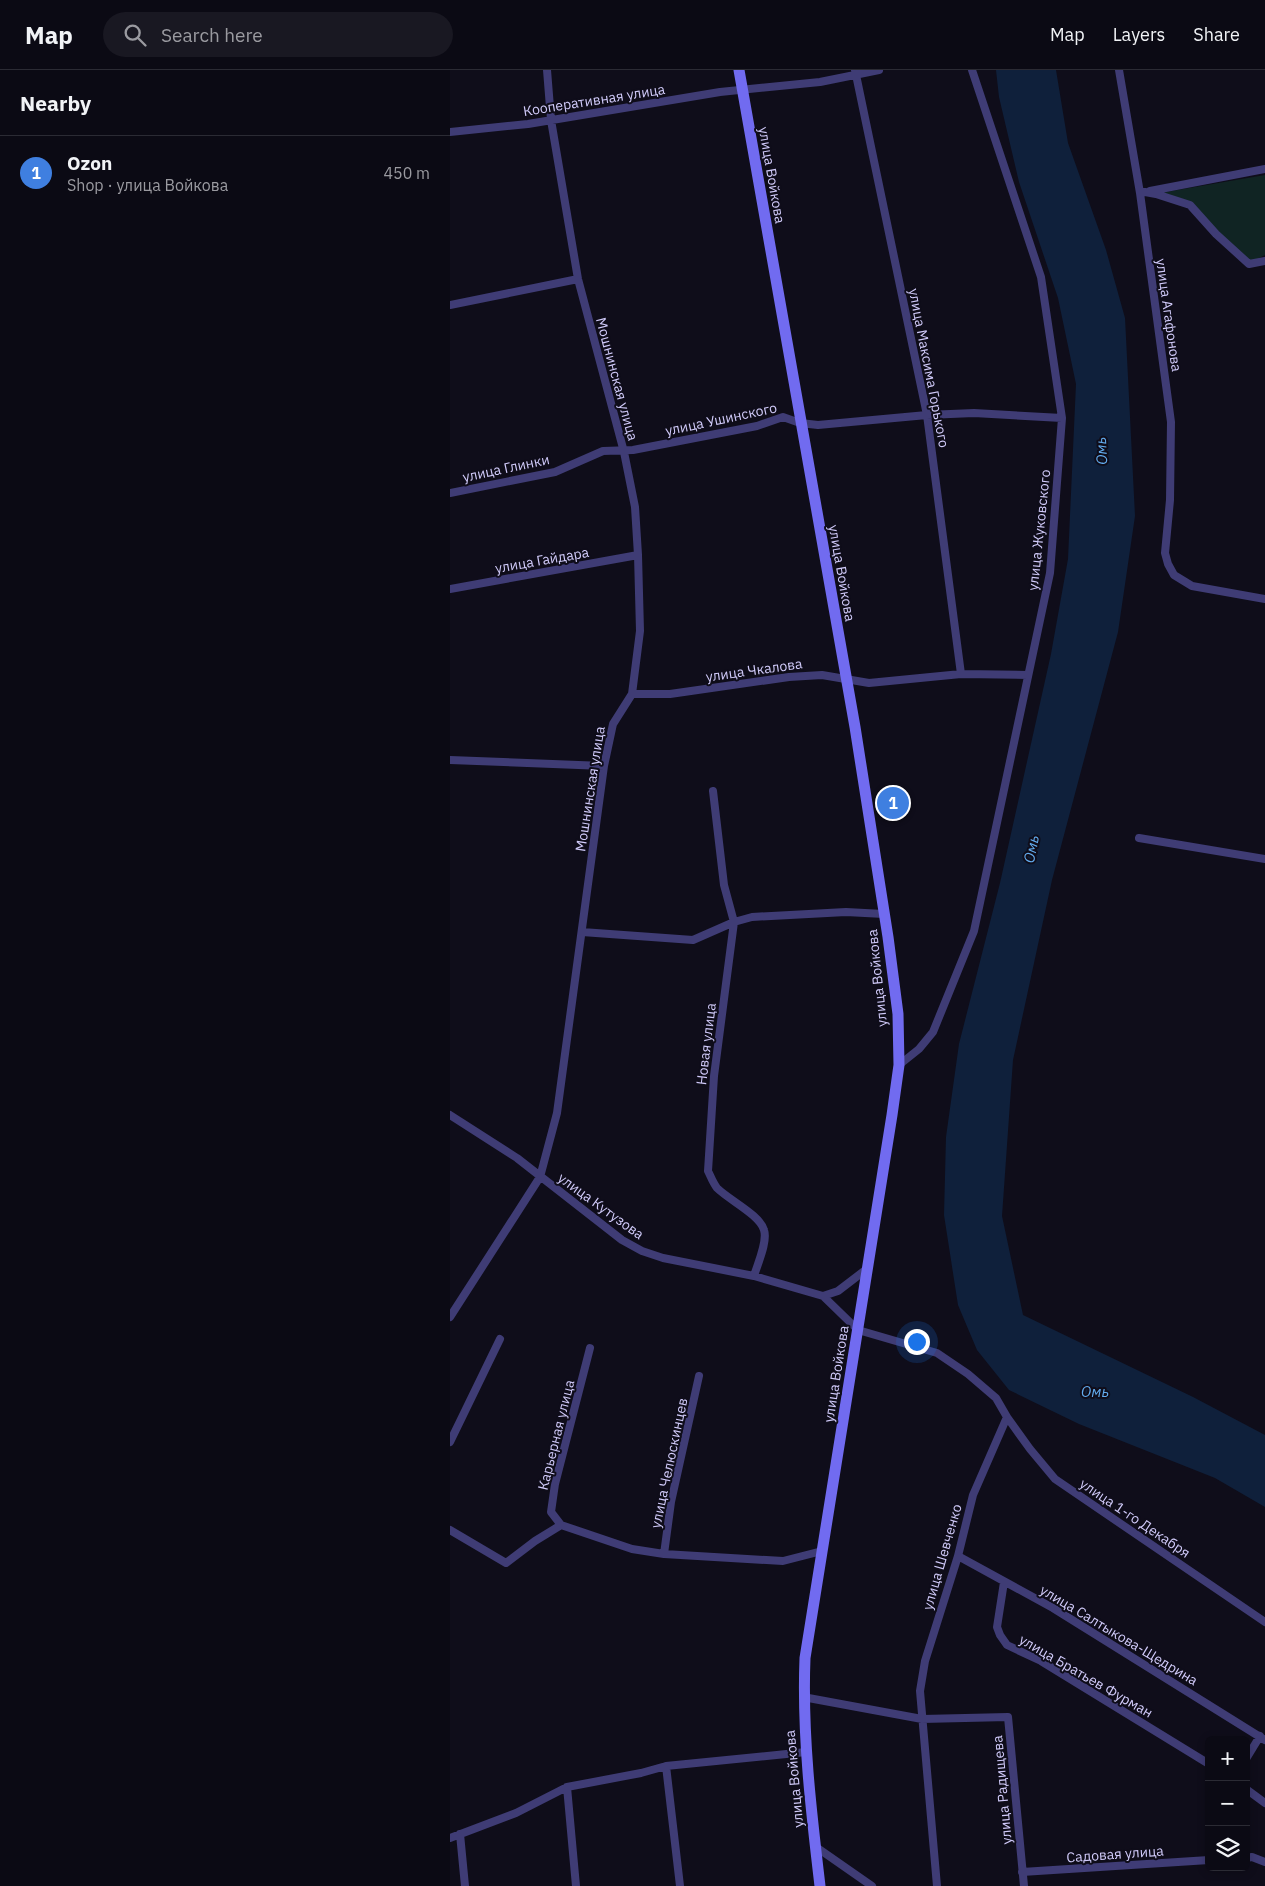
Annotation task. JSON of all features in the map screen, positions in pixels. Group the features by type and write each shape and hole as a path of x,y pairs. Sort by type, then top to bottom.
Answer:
{"main road":[{"name":"улица Войкова","path":"739,70 846,680 884,914 898,1014 899,1065 805,1658 803,1697 806,1752 820,1886"}],"street":[{"name":"Мошнинская улица","path":"450,1317 540,1177 556,1112 604,766 613,724 632,694 640,631 635,507 624,452 578,279 551,120 547,70"},
{"name":"Кооперативная улица","path":"450,132 528,124 741,89 811,83 879,70"},
{"name":"улица Жуковского","path":"899,1065 919,1049 933,1032 974,931 1050,573 1062,418 1041,278 972,70"},
{"name":"улица Агафонова","path":"1119,70 1143,193 1171,422 1170,500 1165,553 1168,564 1174,576 1192,586 1265,599"},
{"name":"улица Максима Горького","path":"856,73 927,415 961,674"},
{"path":"1143,193 1265,169"},
{"path":"1143,193 1156,194 1190,205 1216,234 1249,264 1265,261"},
{"path":"450,305 578,279"},
{"name":"улица Ушинского","path":"624,452 757,426 783,417 800,423 818,425 927,415 974,413 1062,418"},
{"name":"улица Глинки","path":"450,493 554,472 603,451 624,452"},
{"name":"улица Гайдара","path":"450,589 638,555"},
{"name":"улица Чкалова","path":"632,694 670,694 789,676 822,675 869,682 961,674 1028,675"},
{"path":"450,760 604,766"},
{"name":"Новая улица","path":"713,791 724,885 734,922 714,1076 708,1171 713,1183 719,1190 758,1220 764,1230 764,1246 754,1276"},
{"path":"1139,838 1265,859"},
{"path":"582,932 693,940 734,922 752,917 846,912 884,914"},
{"name":"улица Кутузова","path":"450,1115 517,1158 622,1240 642,1251 663,1258 754,1276 823,1296 858,1330"},
{"path":"823,1296 838,1291 868,1268"},
{"path":"858,1330 937,1354 968,1374 996,1398 1007,1417"},
{"path":"450,1442 500,1339"},
{"name":"Карьерная улица","path":"561,1525 551,1512 555,1484 590,1348"},
{"name":"улица Челюскинцев","path":"664,1554 671,1502 699,1376"},
{"name":"улица Шевченко","path":"937,1886 920,1691 925,1661 958,1556 973,1495 1007,1417"},
{"name":"улица 1-го Декабря","path":"1007,1417 1054,1479 1265,1622"},
{"path":"450,1530 506,1563 535,1541 561,1525 632,1549 664,1554 783,1561 822,1552"},
{"name":"улица Салтыкова-Щедрина","path":"958,1556 1053,1608 1262,1738"},
{"name":"улица Братьев Фурман","path":"1004,1582 997,1627 1007,1645 1040,1661 1205,1762"},
{"path":"803,1697 922,1719"},
{"name":"улица Радищева","path":"922,1719 1008,1717 1024,1886"},
{"path":"1250,1754 1262,1738"},
{"path":"450,1838 516,1813 568,1787 641,1773 666,1766 806,1752"},
{"path":"666,1766 680,1886"},
{"path":"568,1787 576,1886"},
{"path":"1250,1792 1265,1803"},
{"path":"460,1834 466,1886"},
{"path":"816,1847 872,1886"},
{"path":"1250,1857 1265,1862"},
{"name":"Садовая улица","path":"1022,1872 1205,1860"}],"green space":[{"path":"1265,175 1265,255 1251,262 1215,230 1194,205 1160,193"}],"water":[{"name":"Омь","path":"996,70 1056,70 1068,143 1106,250 1125,318 1135,516 1118,632 1052,880 1013,1060 1002,1216 1023,1315 1193,1397 1265,1435 1265,1507 1215,1478 1079,1424 1009,1390 977,1350 958,1305 944,1215 946,1137 959,1044 1000,883 1051,654 1068,559 1076,384 1058,298 1019,182 999,97"}],"place":[{"name":"Ozon","path":"893,803"}]}
